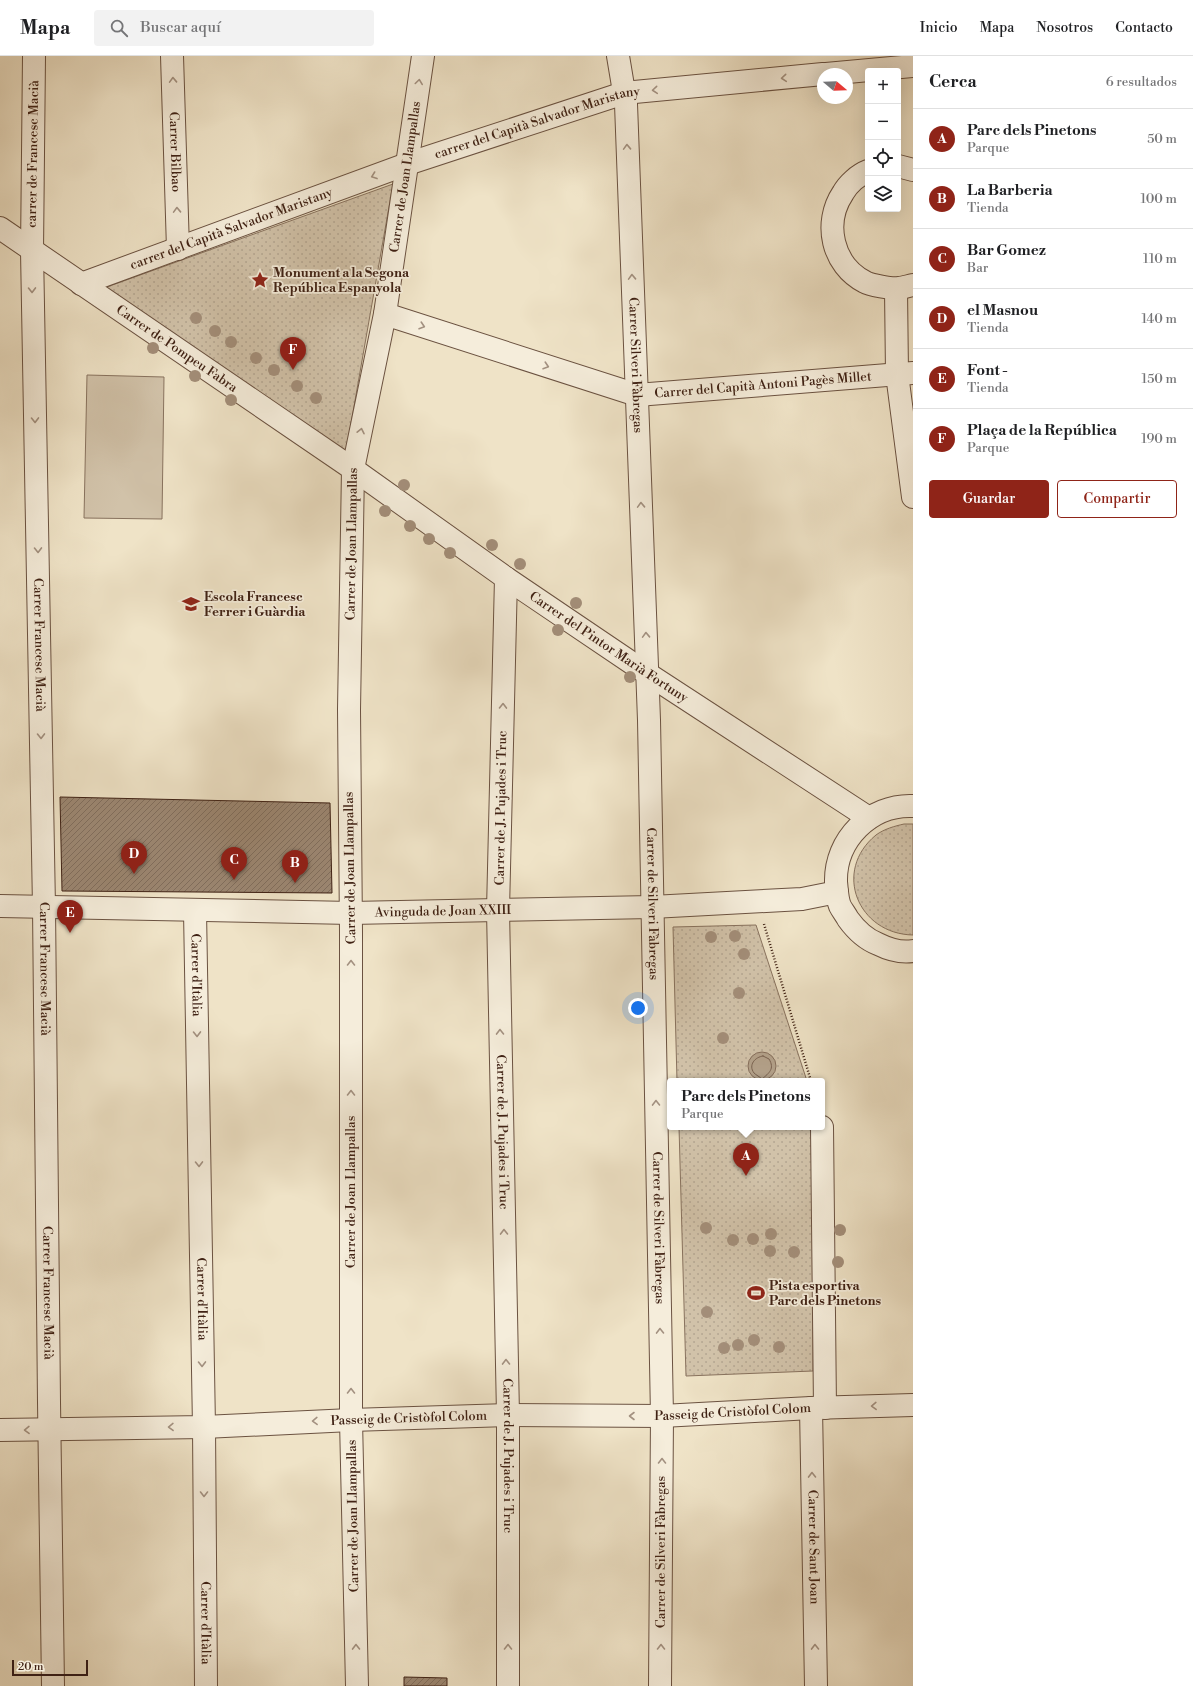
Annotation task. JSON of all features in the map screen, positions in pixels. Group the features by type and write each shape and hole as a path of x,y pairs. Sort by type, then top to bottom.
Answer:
{"street":[{"name":"carrer de Francesc Macià","path":"32,251 34,56"},
{"name":"Carrer Bilbao","path":"172,56 178,249"},
{"name":"Carrer de Joan Llampallas","path":"357,1686 351,1420 351,913 349,710 353,469 385,314 423,56"},
{"name":"Carrer Silveri Fàbregas","path":"618,56 626,111 648,674"},
{"path":"853,70 874,66 913,66"},
{"name":"carrer del Capità Salvador Maristany","path":"81,284 407,164 624,92 817,75"},
{"path":"901,167 913,170"},
{"path":"865,173 848,185 836,203 831,233 837,253 848,271 866,283 905,287 905,374 913,497"},
{"name":"Carrer de Pompeu Fabra","path":"0,228 353,469"},
{"name":"Carrer Francesc Macià","path":"32,251 44,907 53,1686"},
{"name":"Carrer del Capità Antoni Pagès Millet","path":"385,314 637,395 905,374"},
{"name":"Carrer del Pintor Marià Fortuny","path":"353,469 506,578 648,674 869,818"},
{"name":"Carrer de J. Pujades i Truc","path":"506,578 498,910 508,1415 508,1686"},
{"name":"Carrer de Silveri Fàbregas","path":"648,674 652,907 663,1124 660,1686"},
{"path":"913,806 889,808 869,818 853,832 842,850 836,871 837,892 840,906 855,928 870,941 889,949 913,951"},
{"name":"Avinguda de Joan XXIII","path":"0,906 351,913 652,907 802,899 837,892"},
{"name":"Carrer d'Itàlia","path":"195,911 204,1427 206,1686"},
{"name":"Carrer de Sant Joan","path":"816,1686 822,1130"},
{"name":"Passeig de Cristòfol Colom","path":"0,1430 204,1427 508,1415 662,1416 913,1405"}],"path":[{"path":"758,902 810,1078"}],"shaded area":[{"path":"393,184 346,452 104,288"},
{"path":"87,375 164,377 162,519 84,518"},
{"path":"904,824 913,824 913,935 894,932 878,924 866,912 857,898 854,882 855,866 863,850 879,833"},
{"path":"756,925 806,1078 677,1078 673,927"},
{"path":"679,1130 811,1130 814,1217 813,1371 686,1376"}],"water":[{"path":"757,1053 767,1053 772,1056 775,1061 775,1071 769,1078 755,1078 749,1071 749,1061 752,1056"}],"building":[{"path":"60,797 330,803 332,893 62,891"},
{"path":"404,1677 447,1678 447,1686 404,1686"}],"place":[{"name":"Monument a la Segona República Espanyola","path":"260,280"},
{"name":"Plaça de la República","path":"293,370"},
{"name":"Escola Francesc Ferrer i Guàrdia","path":"191,604"},
{"name":"el Masnou","path":"134,874"},
{"name":"Bar Gomez","path":"234,880"},
{"name":"La Barberia","path":"295,883"},
{"name":"Font -","path":"70,933"},
{"name":"Parc dels Pinetons","path":"746,1176"},
{"name":"Pista esportiva Parc dels Pinetons","path":"756,1293"}]}
